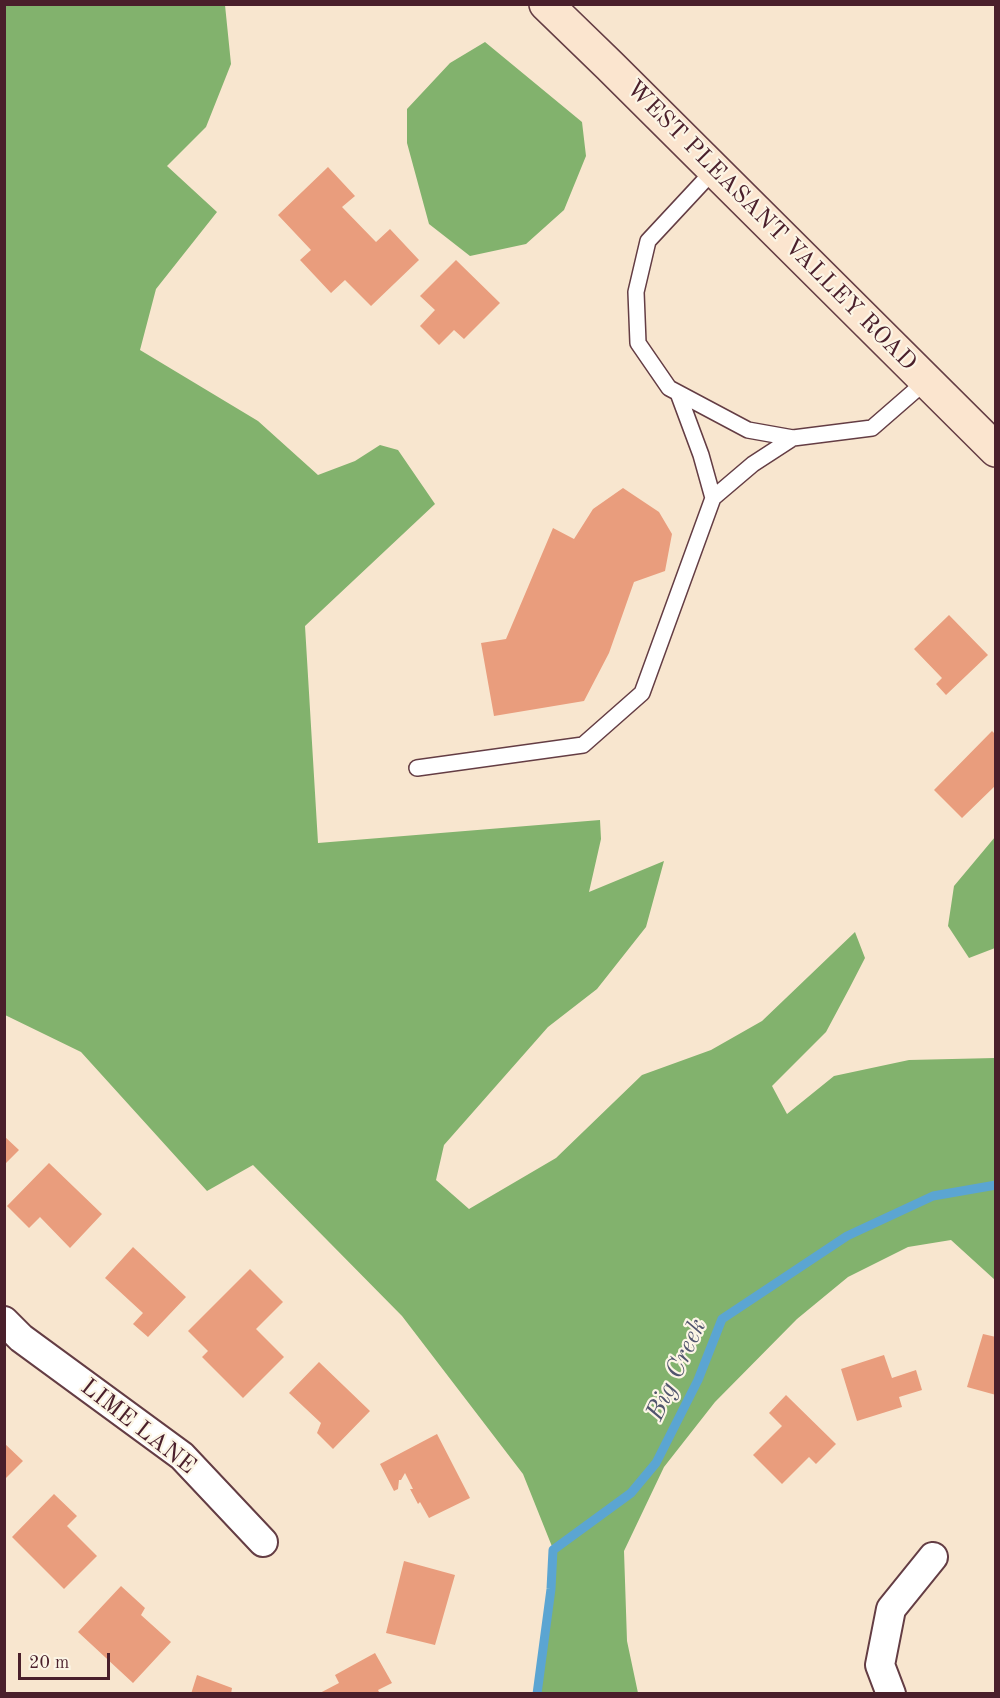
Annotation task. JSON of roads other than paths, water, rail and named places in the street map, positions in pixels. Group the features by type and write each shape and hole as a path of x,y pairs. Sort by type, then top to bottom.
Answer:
{"main road":[{"name":"WEST PLEASANT VALLEY ROAD","path":"546,4 996,450"}],"street":[{"name":"LIME LANE","path":"4,1321 21,1338 182,1456 263,1542"},
{"path":"891,1694 880,1665 891,1609 933,1557"}],"lane":[{"path":"715,169 648,241 636,292 638,342 669,388 748,430 793,438 872,428 926,381"},
{"path":"678,393 701,455 713,498"},
{"path":"417,768 583,745 642,693 713,498 753,464 793,438"}],"waterway":[{"name":"Big Creek","path":"537,1694 551,1589 553,1550 631,1493 656,1463 698,1380 722,1319 847,1236 933,1196 996,1185"}]}
